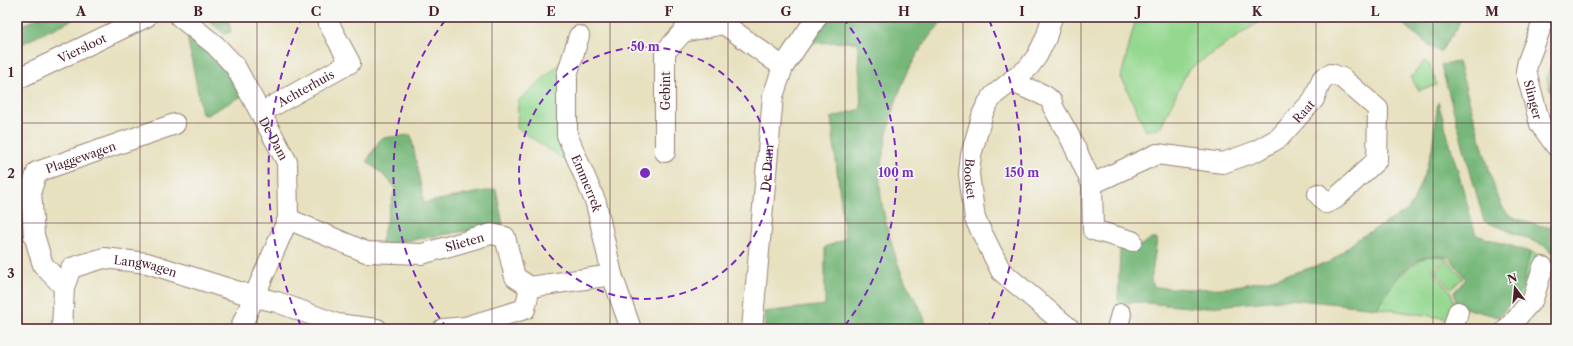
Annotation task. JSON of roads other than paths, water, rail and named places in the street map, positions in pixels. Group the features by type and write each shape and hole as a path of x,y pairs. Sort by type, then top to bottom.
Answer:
{"street":[{"name":"Viersloot","path":"17,79 146,17"},
{"name":"De Dam","path":"180,17 200,32 235,66 262,112 287,162 288,219 240,329"},
{"name":"Achterhuis","path":"262,112 350,63 329,24 328,17"},
{"name":"De Dam","path":"752,329 774,96 783,67 816,17"},
{"name":"Booket","path":"1052,17 1046,38 1037,56 1028,68 994,95 983,113 970,161 969,174 973,192 974,214 1001,271 1070,329"},
{"name":"Gebint","path":"665,152 665,52 683,32 724,24 783,67"},
{"name":"Slinger","path":"1541,27 1528,61 1526,71 1540,124 1556,146"},
{"name":"Emmerrek","path":"579,36 567,75 567,135 596,203 612,275 631,329"},
{"name":"Raat","path":"1092,184 1157,154 1223,163 1254,152 1279,138 1314,99 1322,79 1331,74 1342,78 1378,109 1377,160 1336,199 1326,203 1318,194"},
{"path":"1013,79 1018,85 1042,93 1052,102 1052,106 1071,139 1092,184 1093,230 1132,241"},
{"name":"Plaggewagen","path":"64,287 43,265 34,235 30,190 37,172 175,124"},
{"name":"Slieten","path":"288,219 366,252 422,254 491,234 505,236 515,277 530,287"},
{"name":"Langwagen","path":"62,329 64,287 71,268 104,258 147,264 255,297"},
{"path":"1507,329 1533,299 1543,267"},
{"path":"443,329 465,327 525,309 530,287 612,275"},
{"path":"255,297 277,302 337,324 377,329"}]}
